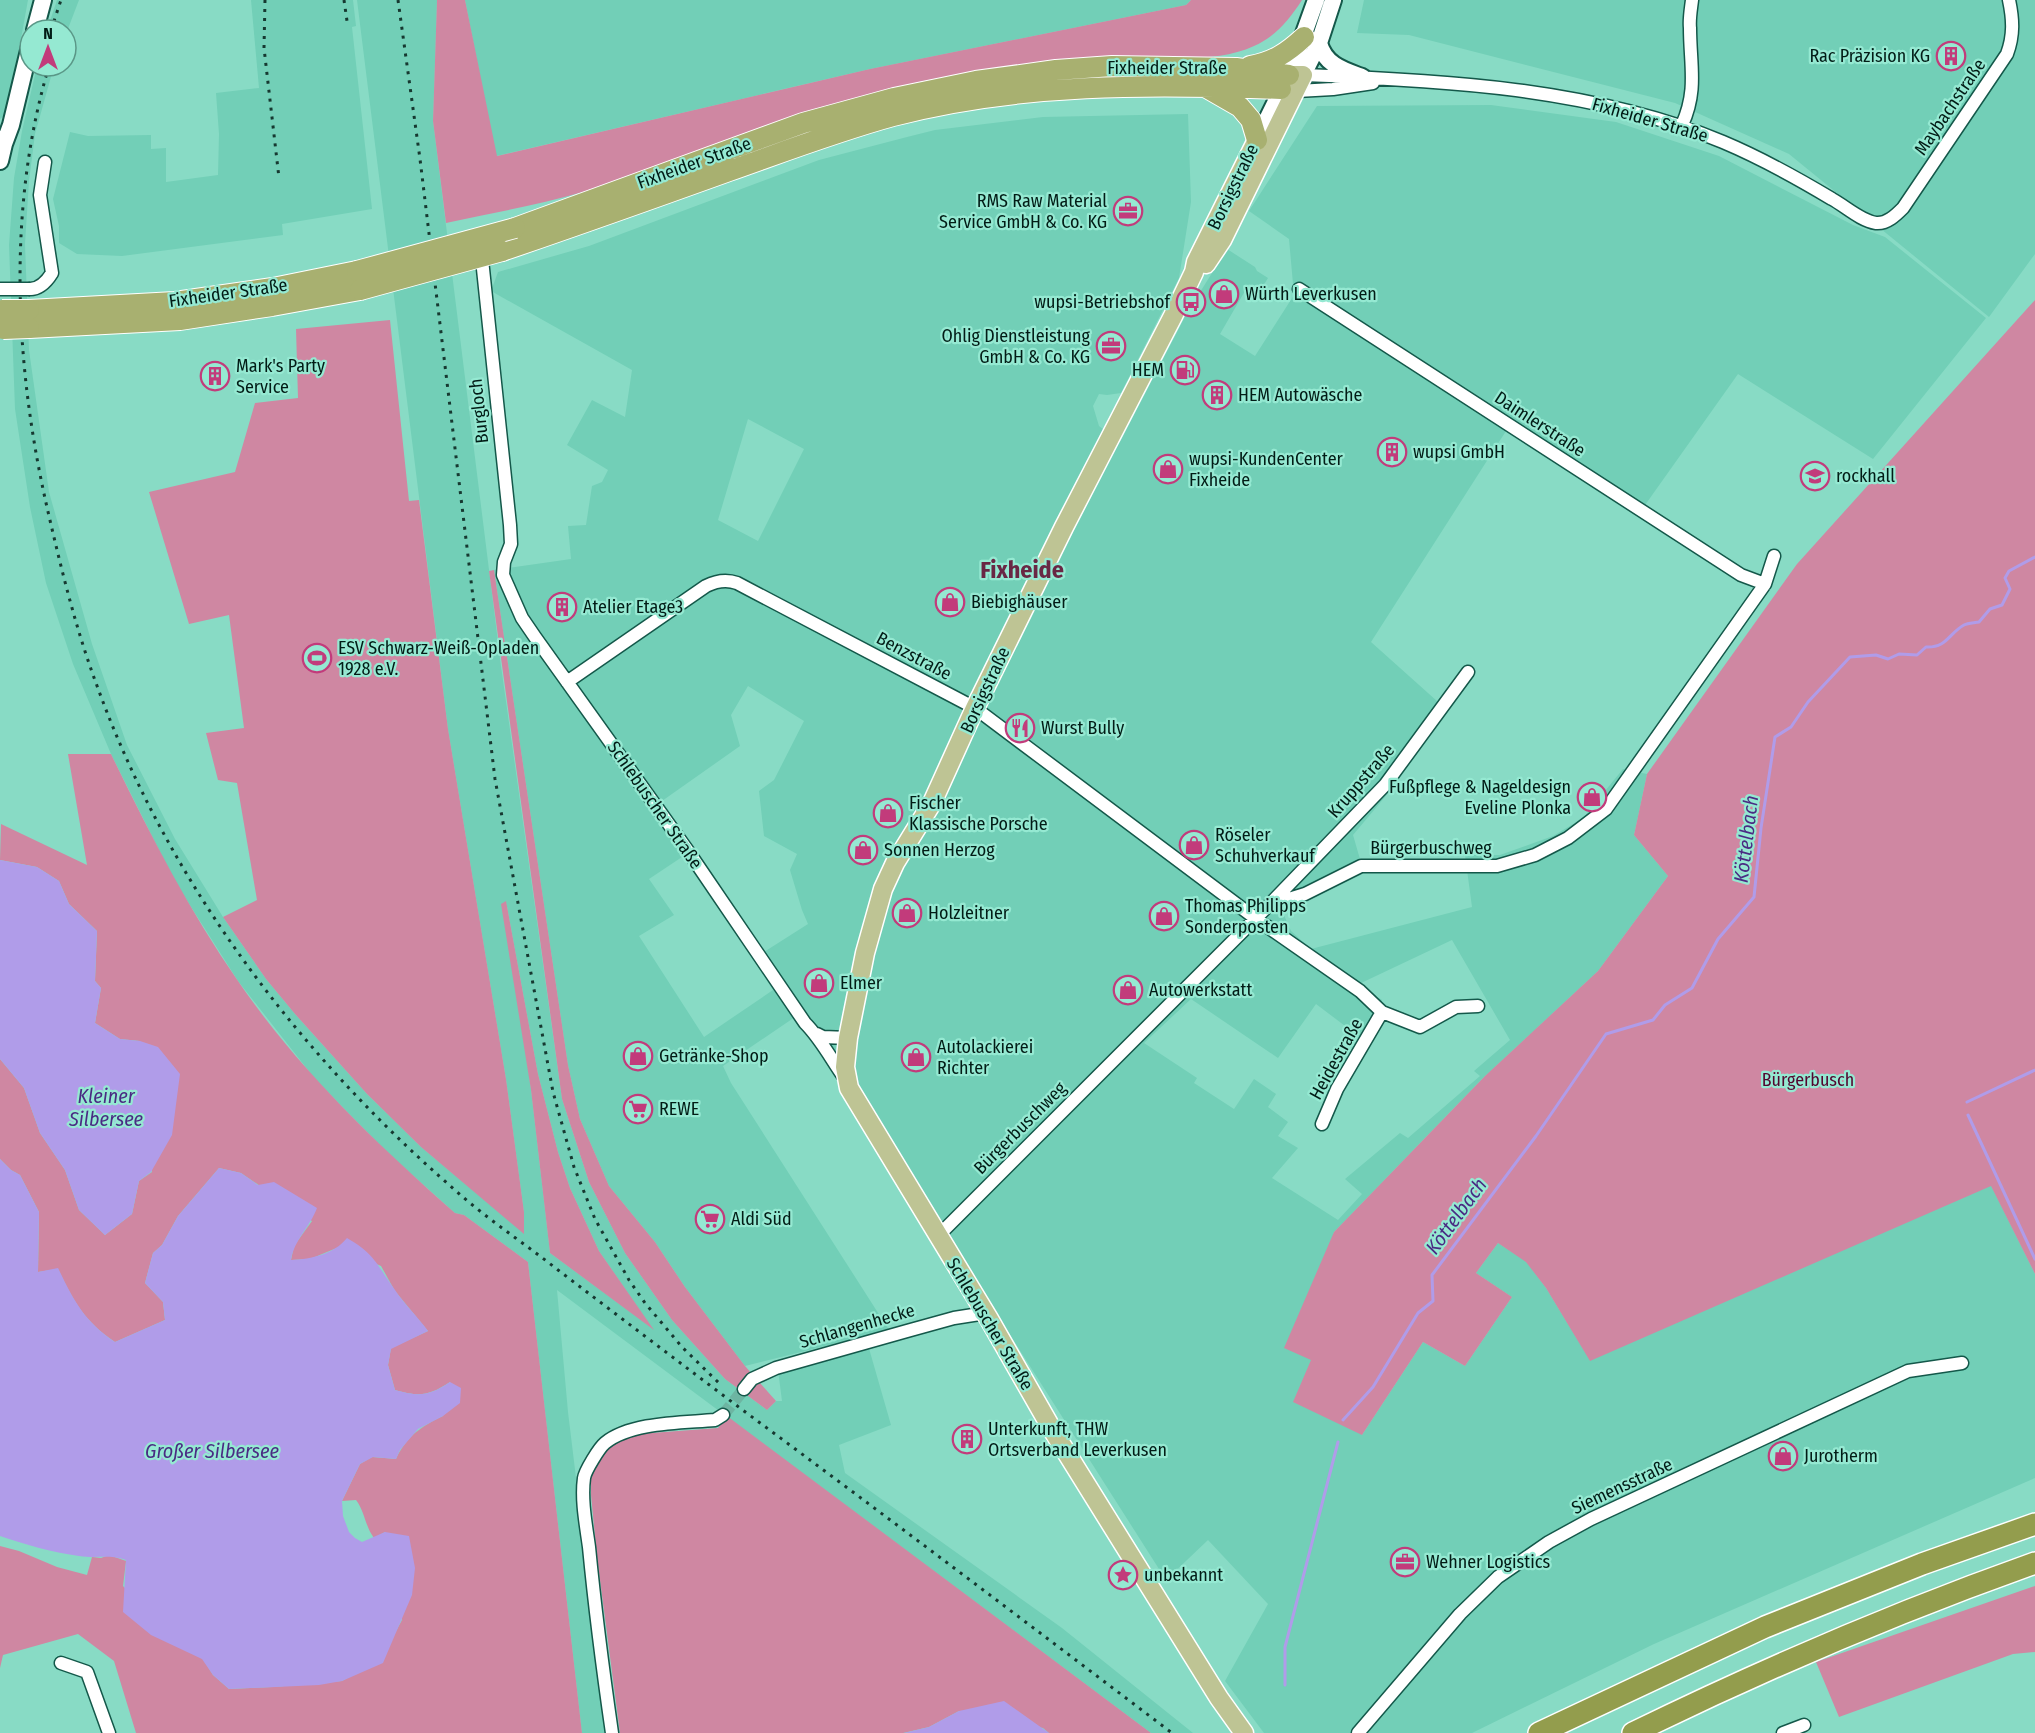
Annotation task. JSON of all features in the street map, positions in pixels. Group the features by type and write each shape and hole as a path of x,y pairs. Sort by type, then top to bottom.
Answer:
{"highway":[{"path":"1236,68 1275,60 1312,40"},
{"name":"Fixheider Straße","path":"358,281 515,228 803,123 894,98 976,81 1056,70 1112,66 1236,68 1289,87"},
{"name":"Fixheider Straße","path":"1,319 29,319 273,288 358,281 502,251 813,141 894,116 944,106 1105,86 1289,87"},
{"path":"1202,86 1240,107 1251,120 1257,140"},
{"path":"1539,1733 1765,1627 1902,1571 2035,1524"},
{"path":"1633,1733 1706,1697 1838,1638 2035,1563"}],"main road":[{"path":"38,18 43,0"},
{"path":"1316,0 1312,40 1322,53 1340,69 1362,77"},
{"path":"1312,40 1333,0"},
{"name":"Borsigstraße","path":"846,1080 848,1038 865,954 883,889 895,863 932,803 975,708 1064,527 1173,316 1194,272 1196,262 1257,140 1289,87 1312,40"},
{"path":"0,162 6,121 20,78"},
{"path":"1194,272 1204,266 1222,240 1289,87"},
{"name":"Schlebuscher Straße","path":"846,1080 1053,1431 1219,1698 1244,1733"}],"street":[{"path":"1682,125 1691,103 1693,88 1689,26 1692,0"},
{"name":"Maybachstraße","path":"1886,221 1903,208 2007,54 2012,42 2013,29 2009,0"},
{"name":"Fixheider Straße","path":"1289,87 1362,77 1521,91 1583,100 1682,125 1780,169 1870,221 1876,223 1886,221"},
{"name":"Fixheider Straße","path":"1289,87 1334,90 1395,80"},
{"path":"0,290 36,289 52,273 40,195 45,162"},
{"name":"Burgloch","path":"481,246 510,525 511,544 502,570"},
{"name":"Daimlerstraße","path":"1299,289 1741,575 1765,584"},
{"name":"Bürgerbuschweg","path":"938,1236 1269,905 1305,894 1361,867 1497,867 1535,855 1568,838 1606,809 1765,584 1774,556"},
{"name":"Schlebuscher Straße","path":"502,570 522,618 688,851 805,1023 817,1034 832,1062 846,1080"},
{"name":"Benzstraße","path":"567,682 713,582 728,580 737,583 975,708 1255,918"},
{"name":"Kruppstraße","path":"1269,905 1385,785 1468,672"},
{"name":"Heidestraße","path":"1255,918 1360,991 1382,1012 1420,1027 1456,1007 1478,1006"},
{"name":"Heidestraße","path":"1322,1124 1337,1089 1382,1012"},
{"path":"817,1034 823,1037 848,1038"},
{"name":"Schlangenhecke","path":"744,1389 752,1379 776,1368 906,1330 954,1318 986,1314"},
{"name":"Siemensstraße","path":"1358,1733 1460,1614 1498,1577 1549,1542 1591,1520 1908,1371 1962,1363"},
{"path":"612,1733 593,1591 584,1477 602,1446 613,1438 642,1428 715,1420 723,1415"},
{"path":"61,1663 87,1672 109,1733"},
{"path":"1783,1733 1804,1725"}],"shaded area":[{"path":"0,0 28,0 25,18 18,18 18,55 10,99 5,115 0,119"},
{"path":"57,0 79,0 72,18 51,18"},
{"path":"251,0 353,0 356,26 352,27 372,209 282,224 283,235 122,256 77,254 59,243 59,226 53,199 70,132 88,136 151,135 151,149 166,148 166,182 218,175 219,134 216,93 259,88"},
{"path":"357,0 437,0 433,121 501,666 562,1099 589,1182 625,1253 672,1320 725,1379 767,1410 776,1401 782,1401 778,1370 868,1345 891,1425 839,1445 845,1473 1062,1628 1193,1733 1151,1733 557,1290 568,1412 607,1733 582,1733 528,1262 464,1215 455,1213 388,1153 315,1079 238,981 174,880 111,754 73,664 46,583 30,507 15,409 9,245 14,178 34,78 51,78 35,134 29,181 25,244 29,350 49,492 92,644 127,745 175,839 223,917 266,979 367,1094 421,1147 524,1233 524,1212 506,1079 448,729","holes":["506,901 538,1074 558,1152 570,1188 599,1251 652,1328 550,1253"]},
{"path":"465,0 1191,0 1186,5 870,69 496,156"},
{"path":"1364,0 2035,0 2035,254 1989,317 1789,154 1675,103 1409,35 1357,33"},
{"path":"1491,105 1616,122 1719,156 1853,225 1885,237 1986,318 1873,459 1738,374 1638,515 1506,431 1371,642 1447,710 1385,797 1353,835 1364,873 1283,913 1291,931 1311,949 1472,907 1465,855 1500,855 1553,836 1583,818 1623,769 1647,774 1634,835 1668,876 1598,971 1482,1079 1334,1232 1311,1360 1362,1435 1423,1342 1465,1366 1512,1297 1476,1273 1498,1243 1526,1261 1546,1288 1590,1360 1991,1185 2035,1274 2035,1478 1654,1644 1472,1733 1264,1733 1225,1681 1268,1604 1208,1540 1166,1580 951,1242 795,1017 723,1066 731,1083 889,1330 745,1366 685,1287 655,1242 609,1186 580,1119 568,1065 494,570 571,559 568,526 586,525 592,486 602,482 608,470 567,445 592,400 625,417 632,370 491,291 498,272 589,246 819,160 935,130 1043,117 1188,114 1191,202 1179,278 1121,393 1099,394 1093,406 1099,426 1120,442 1187,313 1227,249 1268,278 1260,291 1249,284 1220,334 1255,356 1294,295 1289,239 1249,211 1317,106","holes":["748,419 804,449 758,541 718,520","748,686 804,721 774,780 759,791 764,836 797,854 790,870 808,924 753,959 773,990 704,1037 639,936 674,915 649,879 682,857 696,852 662,801 740,746 731,715","1452,940 1510,1040 1474,1071 1480,1076 1408,1138 1400,1133 1345,1179 1362,1194 1338,1220 1272,1178 1298,1148 1278,1136 1288,1122 1268,1107 1276,1094 1254,1079 1234,1109 1194,1083 1197,1078 1144,1043 1191,999 1278,1058 1316,1004 1361,1038 1382,1000 1359,984"]}],"green space":[{"path":"437,0 465,0 497,156 870,69 1186,5 1191,0 1302,0 1287,21 1262,42 1225,55 1195,58 1088,59 952,75 862,96 774,123 583,192 446,223 433,121"},
{"name":"Bürgerbusch","path":"2035,300 2035,1274 1991,1186 1590,1361 1546,1288 1526,1262 1498,1243 1476,1273 1512,1297 1465,1366 1423,1342 1362,1435 1293,1402 1311,1360 1284,1348 1334,1232 1485,1076 1598,971 1668,876 1634,835 1647,774 1797,564"},
{"name":"ESV Schwarz-Weiß-Opladen 1928 e.V.","path":"390,320 409,501 419,500 448,729 506,1079 524,1212 524,1234 421,1147 367,1094 266,979 223,917 257,900 237,783 218,780 206,733 244,728 229,615 189,624 149,492 235,472 255,403 298,398 296,329"},
{"path":"494,570 568,1065 580,1119 609,1186 655,1242 685,1287 745,1366 776,1401 767,1410 725,1379 672,1320 625,1253 589,1182 562,1099 489,571"},
{"path":"68,754 111,754 170,870 202,926 261,1013 312,1074 367,1132 455,1213 464,1215 528,1262 582,1733 136,1733 114,1661 78,1634 3,1655 0,1668 0,1546 19,1551 57,1567 87,1575 92,1557 101,1558 109,1555 126,1561 123,1586 182,1648 203,1659 213,1675 229,1689 342,1681 356,1673 394,1635 402,1620 385,1532 374,1538 356,1500 342,1501 360,1464 372,1457 396,1459 415,1433 443,1416 450,1382 424,1394 395,1390 388,1365 391,1348 428,1331 395,1291 381,1266 339,1247 310,1259 291,1260 294,1246 312,1221 241,1173 219,1168 178,1216 162,1245 153,1253 145,1283 163,1302 165,1320 115,1342 95,1326 81,1310 58,1269 38,1272 39,1212 20,1175 0,1159 0,1059 24,1088 40,1133 65,1170 79,1210 105,1235 132,1214 139,1181 152,1172 140,1041 120,1039 95,1023 101,988 95,981 97,931 69,904 59,881 37,867 0,860 1,824 87,865"},
{"path":"506,901 538,1074 558,1152 570,1188 599,1251 654,1330 550,1253 531,1090 501,904"},
{"path":"727,1416 1151,1733 1049,1733 1043,1728 959,1711 929,1727 903,1733 620,1733 597,1557 591,1474 604,1453 613,1444 638,1434 718,1428"},
{"path":"2035,1586 2035,1652 2013,1654 1839,1717 1816,1662"}],"water":[{"name":"Kleiner Silbersee","path":"0,860 37,867 59,881 69,904 97,931 95,981 101,988 95,1023 120,1039 140,1041 158,1047 180,1074 172,1135 151,1172 139,1181 132,1214 105,1235 79,1210 65,1170 40,1133 24,1088 0,1059"},
{"name":"Großer Silbersee","path":"0,1159 20,1175 39,1212 38,1272 58,1268 81,1310 95,1326 115,1342 165,1320 163,1302 145,1283 153,1253 162,1245 178,1216 219,1168 241,1173 258,1185 274,1182 317,1208 295,1246 291,1260 322,1255 336,1248 347,1238 364,1249 375,1261 428,1331 391,1349 388,1365 395,1390 424,1394 450,1382 461,1388 460,1403 443,1416 418,1429 400,1450 396,1459 373,1457 360,1464 342,1501 343,1516 349,1532 362,1542 385,1532 409,1536 415,1568 412,1595 383,1663 342,1681 319,1685 229,1689 213,1675 202,1659 151,1635 123,1612 126,1560 60,1553 0,1536"},
{"path":"1004,1701 1049,1733 904,1733 929,1727 959,1711"}],"waterway":[{"name":"Köttelbach","path":"1343,1420 1373,1387 1418,1313 1433,1301 1432,1275 1536,1136 1606,1034 1653,1020 1665,1005 1692,988 1718,939 1754,897 1761,828 1775,737 1791,727 1808,702 1850,657 1876,655 1888,659 1899,654 1917,655 1926,647 1943,643 1964,625 1979,622 1990,609 2002,605 2010,589 2005,578 2009,571 2035,557"},
{"path":"1967,1102 2035,1070"},
{"path":"1968,1115 2035,1259"},
{"name":"Köttelbach","path":"1285,1685 1285,1647 1338,1442"}],"tunnel":[{"path":"723,1415 744,1389"}],"railway":[{"path":"55,18 61,0"},
{"path":"265,0 264,48 279,178"},
{"path":"344,0 347,21"},
{"path":"398,0 420,159 495,779 553,1092 574,1167 595,1219 629,1280 682,1347 722,1386"},
{"path":"46,78 35,121 26,177 21,233 20,291 29,405 37,461 49,516 82,642 125,756 160,826 199,894 243,959 291,1022 342,1081 397,1137 467,1201 1172,1733"}],"place":[{"name":"Rac Präzision KG","path":"1951,56"},
{"name":"RMS Raw Material Service GmbH & Co. KG","path":"1128,211"},
{"name":"Würth Leverkusen","path":"1224,294"},
{"name":"wupsi-Betriebshof","path":"1191,302"},
{"name":"Ohlig Dienstleistung GmbH & Co. KG","path":"1111,346"},
{"name":"HEM","path":"1185,370"},
{"name":"Mark's Party Service","path":"215,376"},
{"name":"HEM Autowäsche","path":"1217,395"},
{"name":"wupsi GmbH","path":"1392,452"},
{"name":"wupsi-KundenCenter Fixheide","path":"1168,469"},
{"name":"rockhall","path":"1815,476"},
{"name":"Biebighäuser","path":"950,602"},
{"name":"Atelier Etage3","path":"562,607"},
{"name":"ESV Schwarz-Weiß-Opladen 1928 e.V.","path":"317,658"},
{"name":"Wurst Bully","path":"1020,728"},
{"name":"Fußpflege & Nageldesign Eveline Plonka","path":"1592,797"},
{"name":"Fischer Klassische Porsche","path":"888,813"},
{"name":"Röseler Schuhverkauf","path":"1194,845"},
{"name":"Sonnen Herzog","path":"863,850"},
{"name":"Holzleitner","path":"907,913"},
{"name":"Thomas Philipps Sonderposten","path":"1164,916"},
{"name":"Elmer","path":"819,983"},
{"name":"Autowerkstatt","path":"1128,990"},
{"name":"Getränke-Shop","path":"638,1056"},
{"name":"Autolackierei Richter","path":"916,1057"},
{"name":"REWE","path":"638,1109"},
{"name":"Aldi Süd","path":"710,1219"},
{"name":"Unterkunft, THW Ortsverband Leverkusen","path":"967,1439"},
{"name":"Jurotherm","path":"1783,1456"},
{"name":"Wehner Logistics","path":"1405,1562"},
{"name":"unbekannt","path":"1123,1575"}],"district":[{"name":"Fixheide","path":"1022,570"}]}
